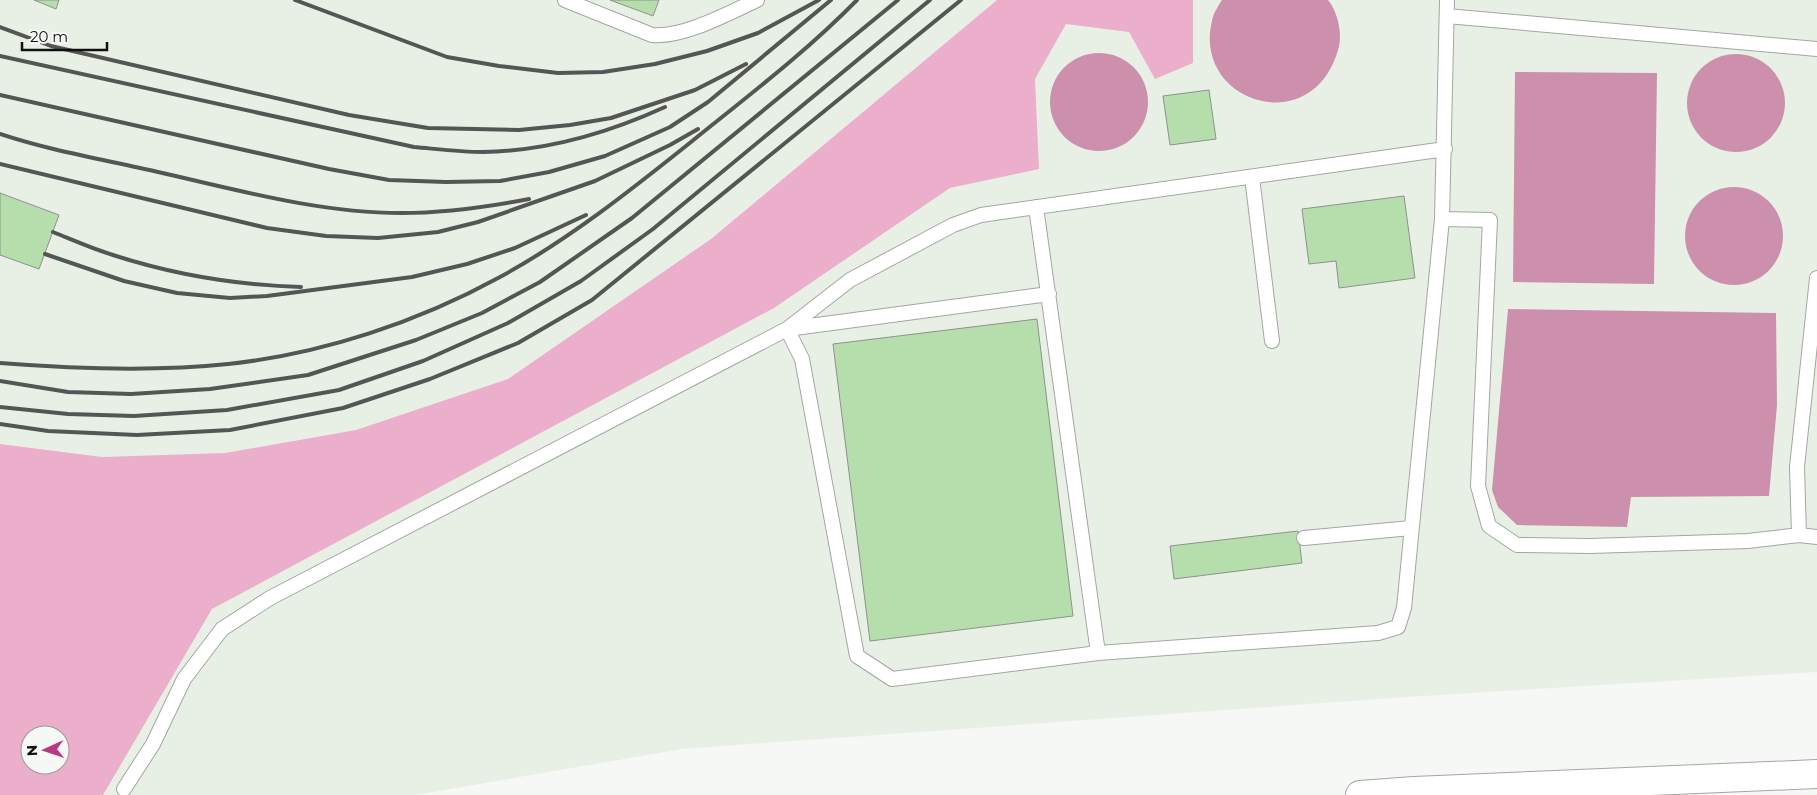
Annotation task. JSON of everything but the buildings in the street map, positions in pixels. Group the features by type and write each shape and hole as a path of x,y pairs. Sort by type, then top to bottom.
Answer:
{"main road":[{"path":"1360,795 1414,791 1817,774"}],"lane":[{"path":"565,0 652,35 662,36 709,22 756,0"},
{"path":"788,329 802,359 857,656 892,679 1098,653 1378,633 1398,627 1404,608 1442,219 1447,0"},
{"path":"1447,16 1817,49"},
{"path":"124,790 153,744 184,678 222,629 270,598 788,329 850,280 953,225 981,215 1445,149"},
{"path":"1252,177 1272,342"},
{"path":"1036,207 1098,653"},
{"path":"1442,219 1490,220 1478,486 1488,526 1517,545 1590,546 1748,541 1798,535 1817,537"},
{"path":"1798,535 1797,467 1817,278"},
{"path":"788,329 1049,294"},
{"path":"1304,538 1411,528"}],"shaded area":[{"path":"0,0 1817,0 1817,672 1407,697 682,749 416,795 0,795"},
{"path":"997,0 1193,0 1193,63 1155,79 1129,32 1066,24 1035,79 1039,169 950,188 774,308 212,609 103,795 0,795 0,444 102,457 225,453 356,430 508,379 711,239"},
{"path":"1222,0 1328,0 1337,17 1340,38 1338,50 1324,78 1305,95 1281,102 1258,100 1236,90 1220,72 1211,49 1212,21"},
{"path":"1099,53 1118,57 1134,67 1144,83 1148,102 1144,121 1134,137 1118,147 1099,151 1080,147 1064,137 1054,121 1050,102 1054,83 1064,67 1080,57"},
{"path":"1736,54 1755,58 1771,68 1781,84 1785,103 1781,122 1771,138 1755,148 1736,152 1717,148 1701,138 1691,122 1687,103 1691,84 1701,68 1717,58"},
{"path":"1515,72 1657,73 1654,284 1513,282"},
{"path":"1734,187 1753,191 1769,201 1779,217 1783,236 1779,255 1769,271 1753,281 1734,285 1715,281 1699,271 1689,255 1685,236 1689,217 1699,201 1715,191"},
{"path":"1508,309 1776,313 1777,405 1769,496 1631,497 1627,527 1517,525 1498,507 1492,490"}],"railway":[{"path":"295,0 447,57 558,73 603,72 655,64 707,51 758,33 819,0"},
{"path":"0,95 329,169 389,180 500,181 549,172 605,156 670,127 708,102 831,0"},
{"path":"0,363 114,369 228,364 299,353 368,334 403,322 500,277 550,247 598,214 776,73 818,38 857,0"},
{"path":"0,381 68,392 131,394 210,389 308,375 416,340 482,313 540,282 632,218 898,0"},
{"path":"0,407 68,414 134,416 227,410 339,390 423,361 508,323 581,281 653,229 930,0"},
{"path":"0,424 48,431 137,435 230,430 343,408 430,379 518,343 592,300 961,0"},
{"path":"0,27 51,46 349,115 428,128 519,130 570,125 611,118 695,90 746,64"},
{"path":"0,56 414,147 457,151 507,151 554,144 622,125 665,107"},
{"path":"0,164 267,228 326,236 378,238 438,232 478,222 595,181 670,145 698,129"},
{"path":"0,134 59,150 248,193 340,209 370,212 433,212 529,199"},
{"path":"45,254 124,281 177,293 230,298 267,296 412,277 467,264 515,248 586,215"},
{"path":"53,232 106,253 159,268 206,278 253,284 301,287"}]}
